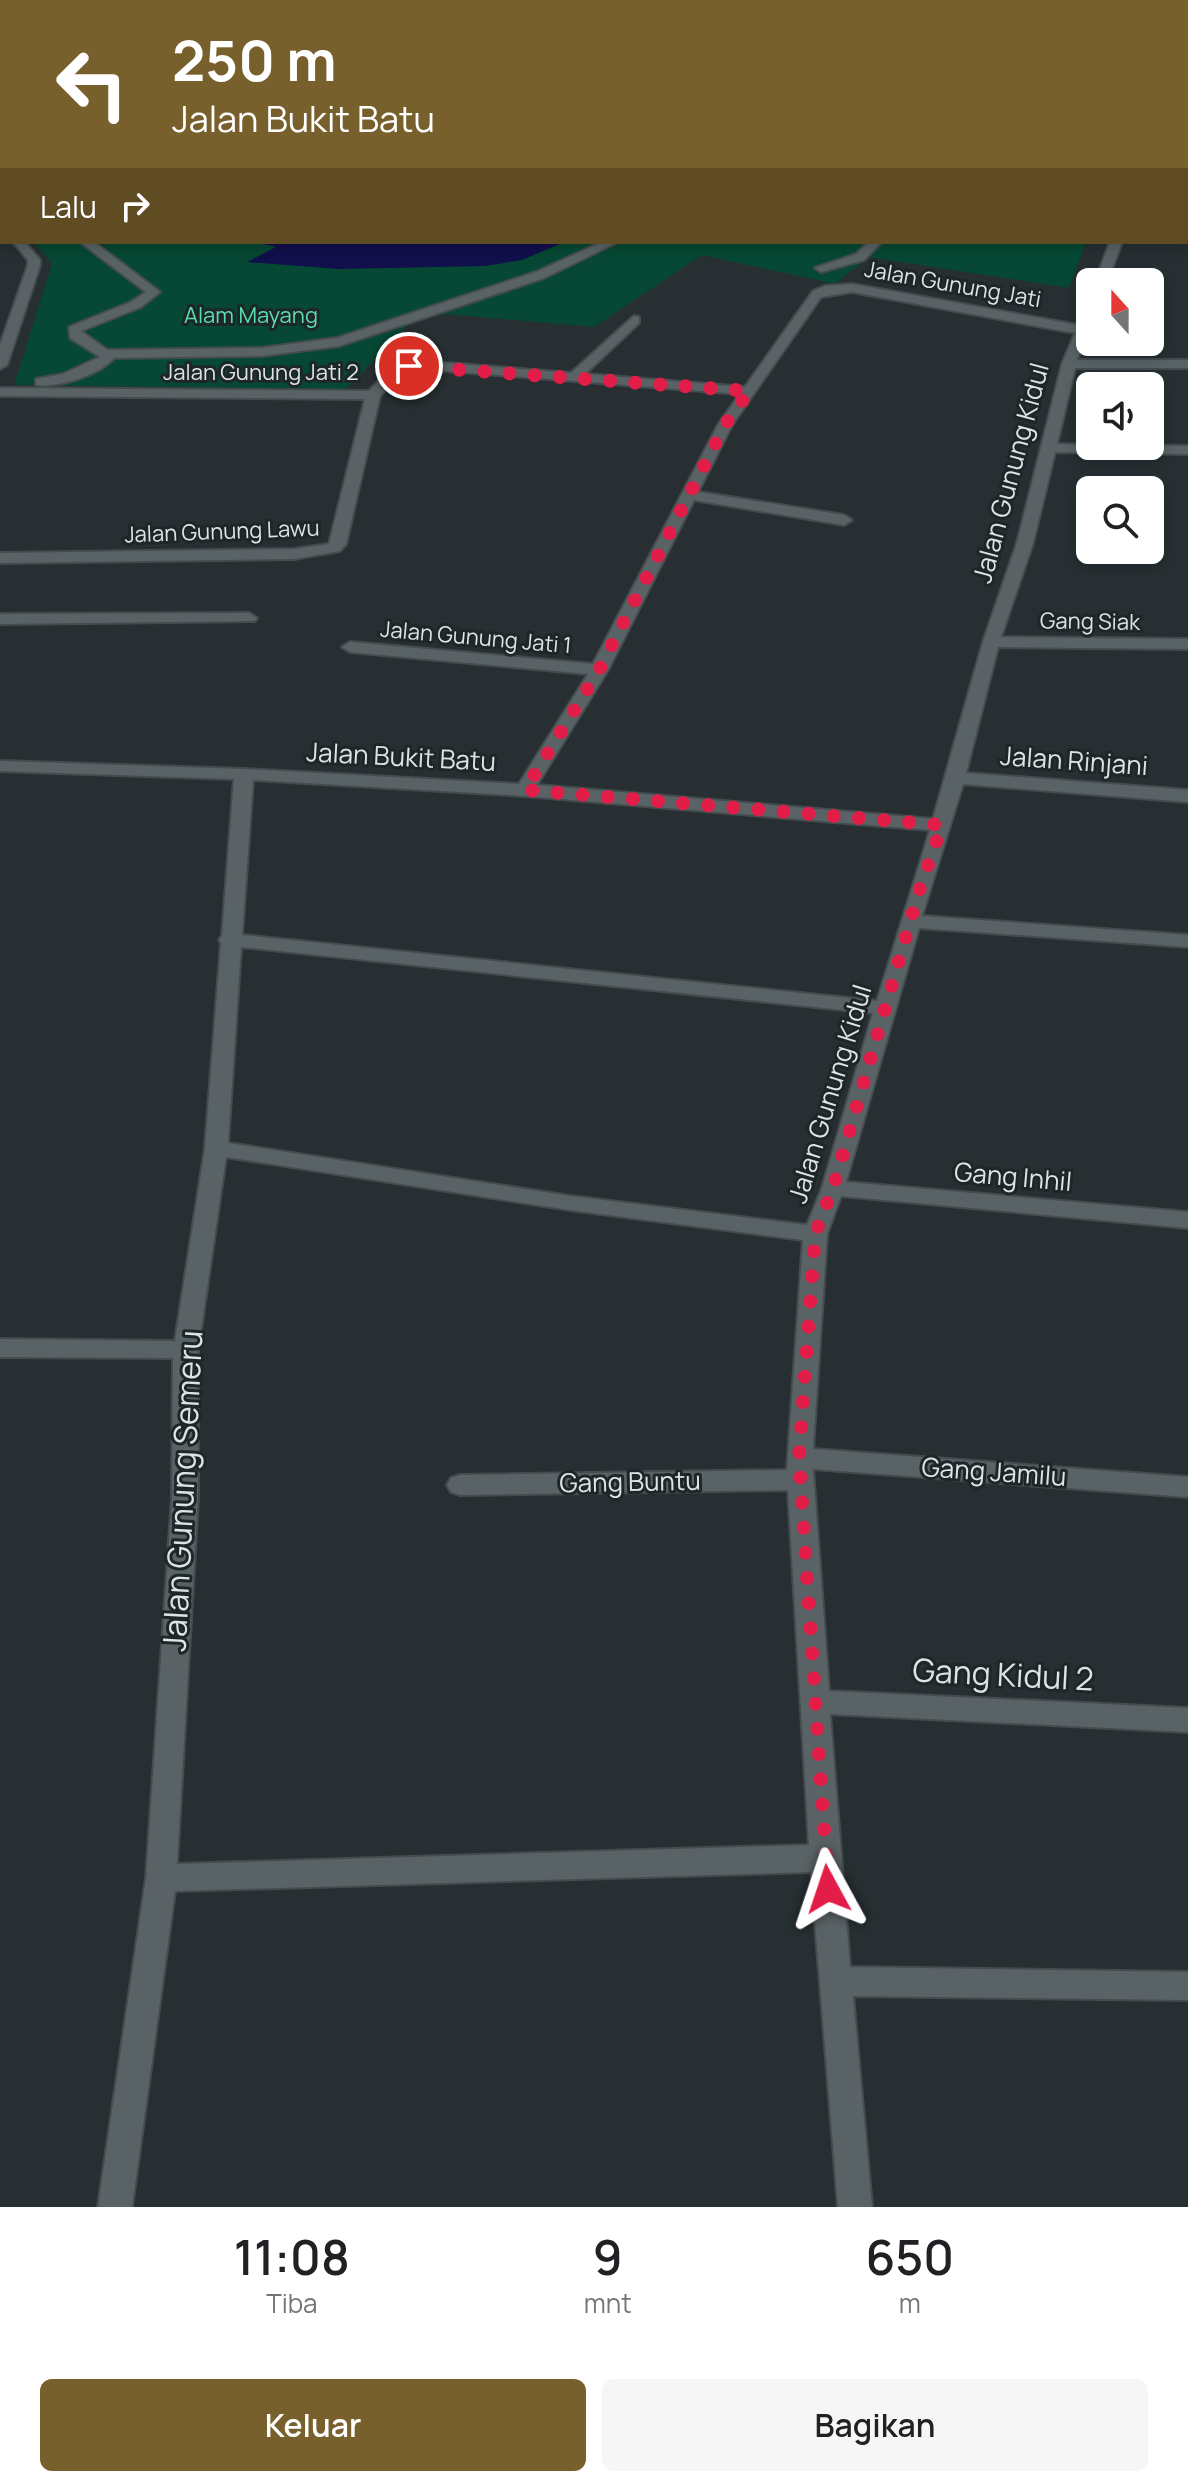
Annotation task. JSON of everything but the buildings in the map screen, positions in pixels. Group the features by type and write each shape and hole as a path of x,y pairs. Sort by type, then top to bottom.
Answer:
{"street":[{"path":"0,365 34,265 34,260 21,244"},
{"path":"89,244 154,292 135,305 96,318 74,330 84,343 106,354 261,352 339,342 540,275 608,244"},
{"path":"821,268 860,257 874,244"},
{"path":"1106,268 1115,244"},
{"name":"Jalan Gunung Jati","path":"525,790 599,670 725,425 817,294 825,290 852,288 1076,319"},
{"path":"574,377 634,320"},
{"name":"Jalan Gunung Kidul","path":"855,2207 825,1858 800,1469 815,1234 833,1188 956,778 991,642 1025,543 1076,346"},
{"path":"0,380 56,381 104,361 108,357 106,354"},
{"path":"1069,364 1188,364"},
{"name":"Jalan Gunung Jati 2","path":"0,392 373,395 398,369 421,365 749,391"},
{"name":"Jalan Gunung Lawu","path":"0,558 294,554 334,548 338,544 373,395"},
{"path":"1048,448 1188,450"},
{"path":"689,495 844,520"},
{"path":"0,619 249,618"},
{"name":"Gang Siak","path":"991,642 1188,644"},
{"name":"Jalan Gunung Jati 1","path":"350,647 599,670"},
{"name":"Jalan Bukit Batu","path":"0,766 244,774 525,790 942,825"},
{"name":"Jalan Gunung Semeru","path":"115,2207 161,1878 185,1497 186,1350 216,1148 229,940 244,774"},
{"name":"Jalan Rinjani","path":"956,778 1188,796"},
{"path":"911,921 1188,941"},
{"path":"229,940 887,1008"},
{"path":"216,1148 570,1203 815,1234"},
{"name":"Gang Inhil","path":"833,1188 1188,1220"},
{"path":"0,1348 186,1350"},
{"name":"Gang Buntu","path":"460,1485 800,1469"},
{"name":"Gang Jamilu","path":"800,1469 1188,1487"},
{"name":"Gang Kidul 2","path":"815,1702 1188,1720"},
{"path":"161,1878 825,1858"},
{"path":"837,1981 1188,1986"}],"green space":[{"name":"Alam Mayang","path":"36,244 1085,244 1069,288 869,257 835,284 702,255 594,327 420,312 346,389 14,385 52,264"}],"shaded area":[{"path":"263,244 559,244 522,260 485,266 339,269 247,262 276,247"}],"route":[{"path":"409,366 749,391 725,425 599,670 525,790 942,825 920,888 833,1188 815,1234 799,1458 828,1889"}]}
